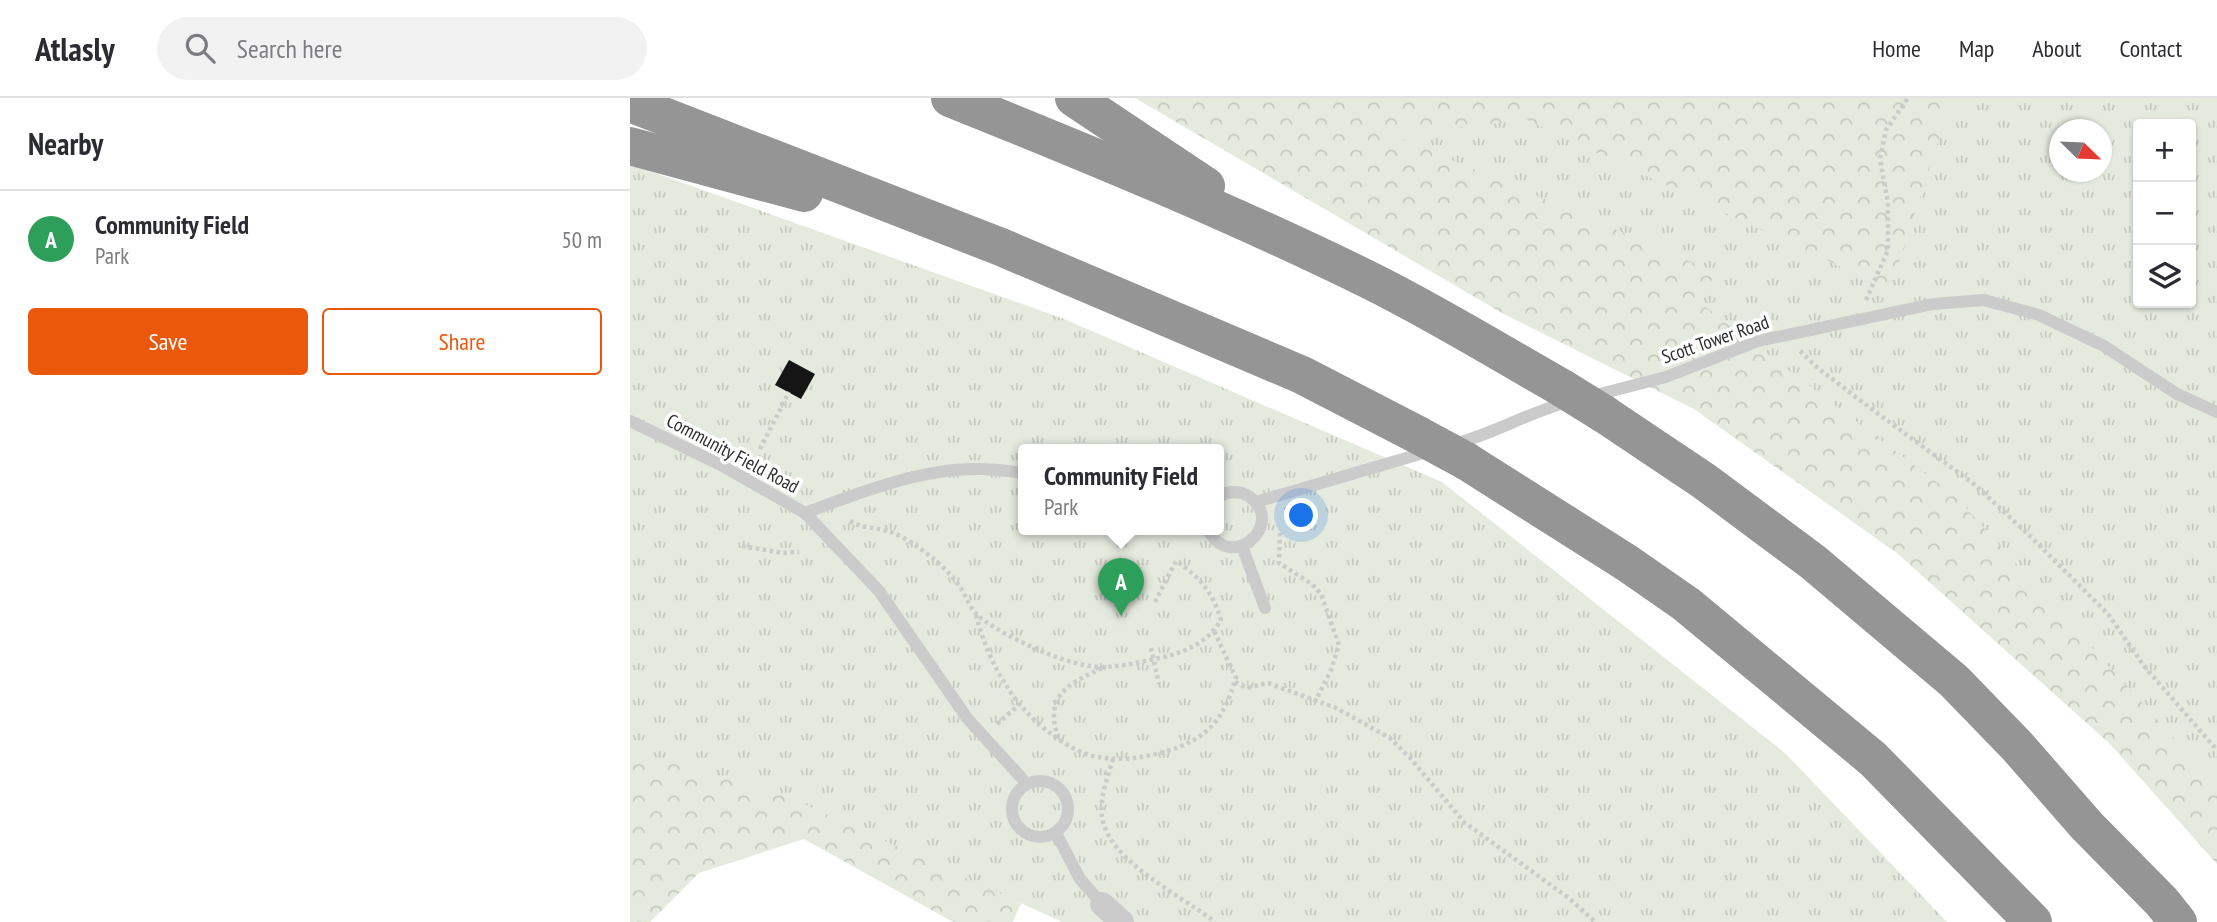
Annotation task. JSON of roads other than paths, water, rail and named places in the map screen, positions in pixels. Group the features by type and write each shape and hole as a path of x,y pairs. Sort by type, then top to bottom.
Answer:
{"highway":[{"path":"950,98 1061,142 1292,243 1375,283 1562,388 1704,481 1813,562 1954,681 2178,922"},
{"path":"1074,98 1292,243"},
{"path":"630,103 1001,247 1302,375 1466,461 1627,564 1706,621 1873,759 2033,922"},
{"path":"630,146 1001,247"}],"street":[{"path":"1102,904 1122,922"}],"lane":[{"name":"Scott Tower Road","path":"1256,502 1474,439 1548,407 1666,377 1758,341 1933,304 1984,300 2039,315 2104,346 2177,394 2217,412"},
{"name":"Community Field Road","path":"630,421 721,466 805,513 862,491 936,473 978,469 1018,473"},
{"path":"1212,535 1220,545 1231,548 1242,546 1252,541 1262,522 1256,502 1248,495 1238,492 1224,494"},
{"path":"805,513 879,591 967,718 1027,784"},
{"path":"1242,546 1265,608"},
{"path":"1038,780 1051,782 1061,789 1069,812 1065,824 1056,833 1036,837 1018,826 1012,808 1019,790 1027,784 1038,780"},
{"path":"1056,833 1080,879 1102,904"}],"place":[{"name":"Community Field","path":"1121,616"}]}
